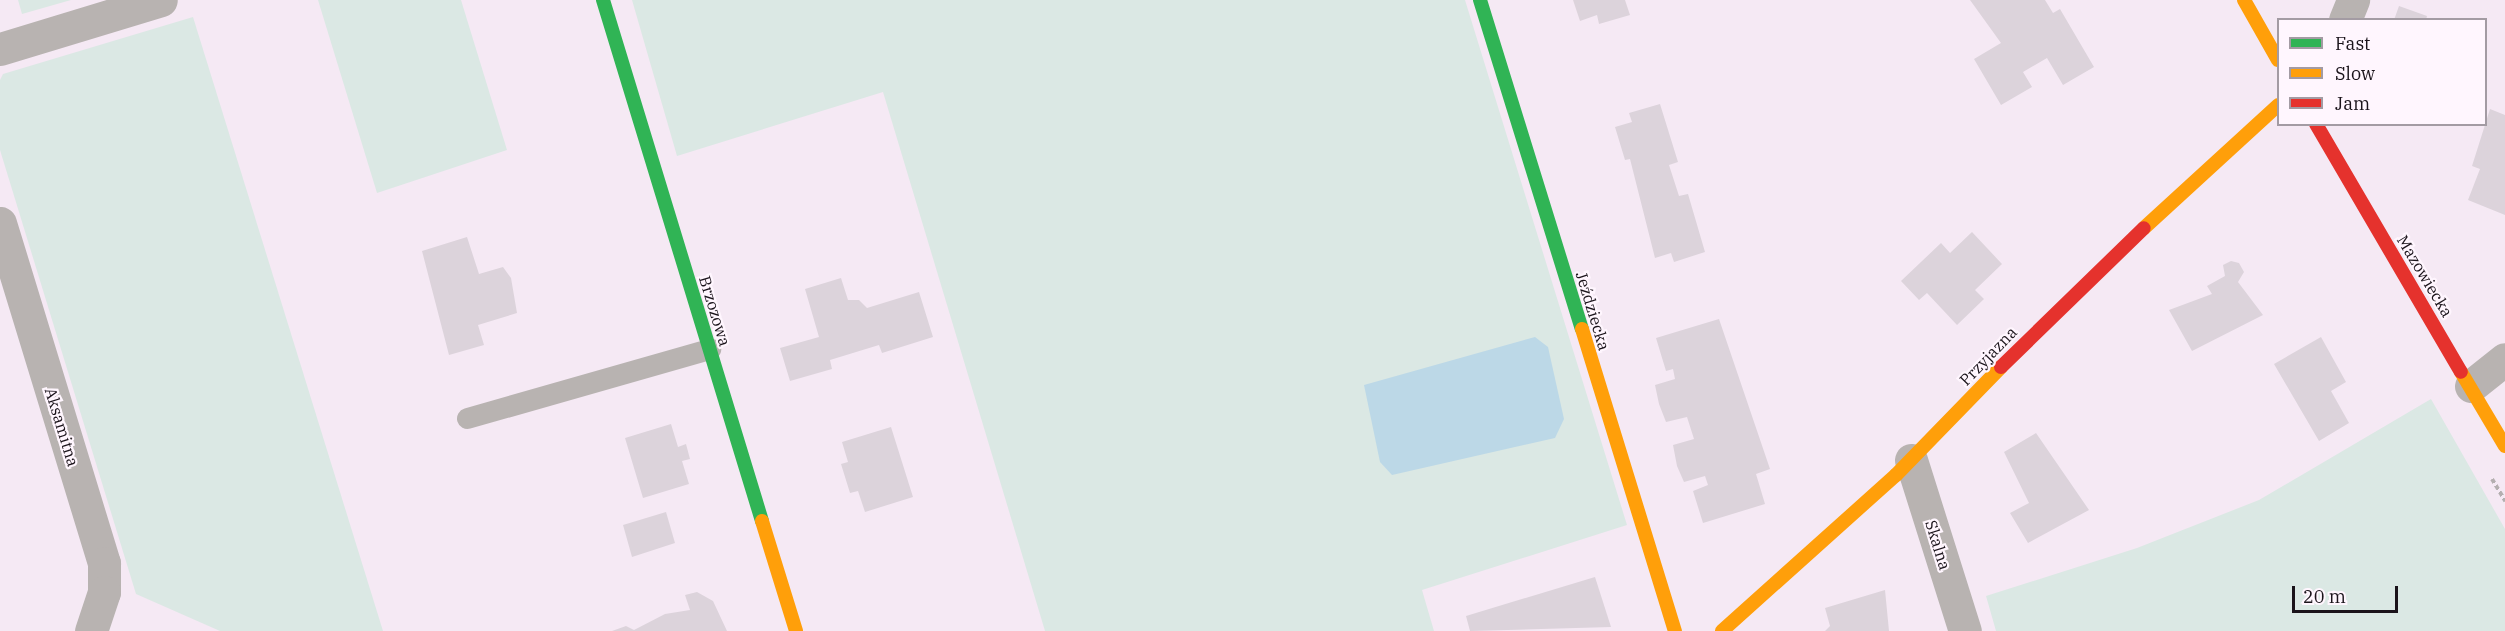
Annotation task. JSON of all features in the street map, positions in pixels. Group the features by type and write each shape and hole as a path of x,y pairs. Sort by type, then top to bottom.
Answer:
{"street":[{"path":"0,49 161,0"},
{"name":"Brzozowa","path":"603,0 796,631"},
{"name":"Jeździecka","path":"1480,0 1675,631"},
{"path":"2244,0 2277,58"},
{"path":"2345,18 2353,0"},
{"name":"Przyjazna","path":"1722,631 1911,460 2078,288 2277,106"},
{"name":"Mazowiecka","path":"2317,126 2505,446"},
{"name":"Aksamitna","path":"0,223 104,563 104,592 91,631"},
{"path":"2471,386 2505,358"},
{"name":"Skalna","path":"1911,460 1965,631"}],"lane":[{"path":"467,418 710,350"}],"shaded area":[{"path":"18,0 71,0 22,14"},
{"path":"318,0 461,0 507,150 377,193"},
{"path":"632,0 1465,0 1627,525 1422,590 1434,631 1045,631 883,92 677,156"},
{"path":"193,17 383,631 220,631 136,594 0,150 0,80 3,74"},
{"path":"2431,399 2505,529 2505,631 1996,631 1986,596 2137,548 2259,500"}],"water":[{"path":"1535,337 1548,347 1564,419 1555,438 1392,475 1380,462 1364,385"}],"building":[{"path":"1573,0 1625,0 1630,15 1599,24 1597,15 1580,21"},
{"path":"1970,0 2045,0 2053,13 2060,9 2094,67 2063,85 2047,58 2023,72 2032,87 2001,105 1974,59 2001,43"},
{"path":"2399,6 2427,16 2426,18 2395,18"},
{"path":"1660,104 1678,162 1669,165 1679,196 1688,194 1705,252 1674,262 1671,253 1655,258 1630,159 1625,160 1615,127 1632,122 1629,113"},
{"path":"2490,109 2505,115 2505,215 2468,200 2480,169 2472,166 2485,126 2487,126"},
{"path":"1972,232 2002,264 1975,290 1984,299 1957,325 1927,293 1919,300 1901,281 1941,243 1950,253"},
{"path":"467,237 479,274 503,267 511,278 517,313 478,325 484,345 449,355 422,251"},
{"path":"2231,261 2239,263 2244,272 2238,282 2263,315 2192,351 2169,310 2212,294 2207,286 2225,276 2223,265"},
{"path":"841,278 848,300 859,300 867,308 919,292 933,337 882,353 879,345 830,360 832,369 790,381 780,348 819,337 805,289"},
{"path":"1719,319 1770,469 1756,474 1765,504 1703,523 1693,491 1708,485 1705,476 1684,482 1677,466 1673,445 1694,439 1687,417 1666,422 1659,404 1655,385 1675,379 1673,369 1666,371 1656,338"},
{"path":"2321,337 2346,382 2331,391 2349,423 2319,441 2274,364"},
{"path":"671,424 678,447 686,444 690,459 682,461 689,484 643,498 625,438"},
{"path":"891,427 913,497 865,512 858,491 850,493 841,464 848,462 842,442"},
{"path":"2036,433 2089,510 2028,543 2010,513 2029,503 2004,452"},
{"path":"666,512 675,543 632,557 623,525"},
{"path":"1595,577 1611,627 1470,631 1466,616"},
{"path":"1885,590 1889,631 1825,631 1830,626 1825,608"},
{"path":"697,592 713,601 727,631 612,631 626,626 634,630 665,614 690,610 685,595"}],"traffic: fast":[{"path":"603,0 762,521"},
{"path":"1480,0 1582,329"}],"traffic: slow":[{"path":"2244,0 2277,58"},
{"path":"2144,228 2277,106"},
{"path":"1582,329 1675,631"},
{"path":"1722,631 1896,475 2001,367"},
{"path":"2461,372 2505,446"},
{"path":"762,521 796,631"}],"traffic: jam":[{"path":"2317,126 2461,372"},
{"path":"2001,367 2144,228"}]}
